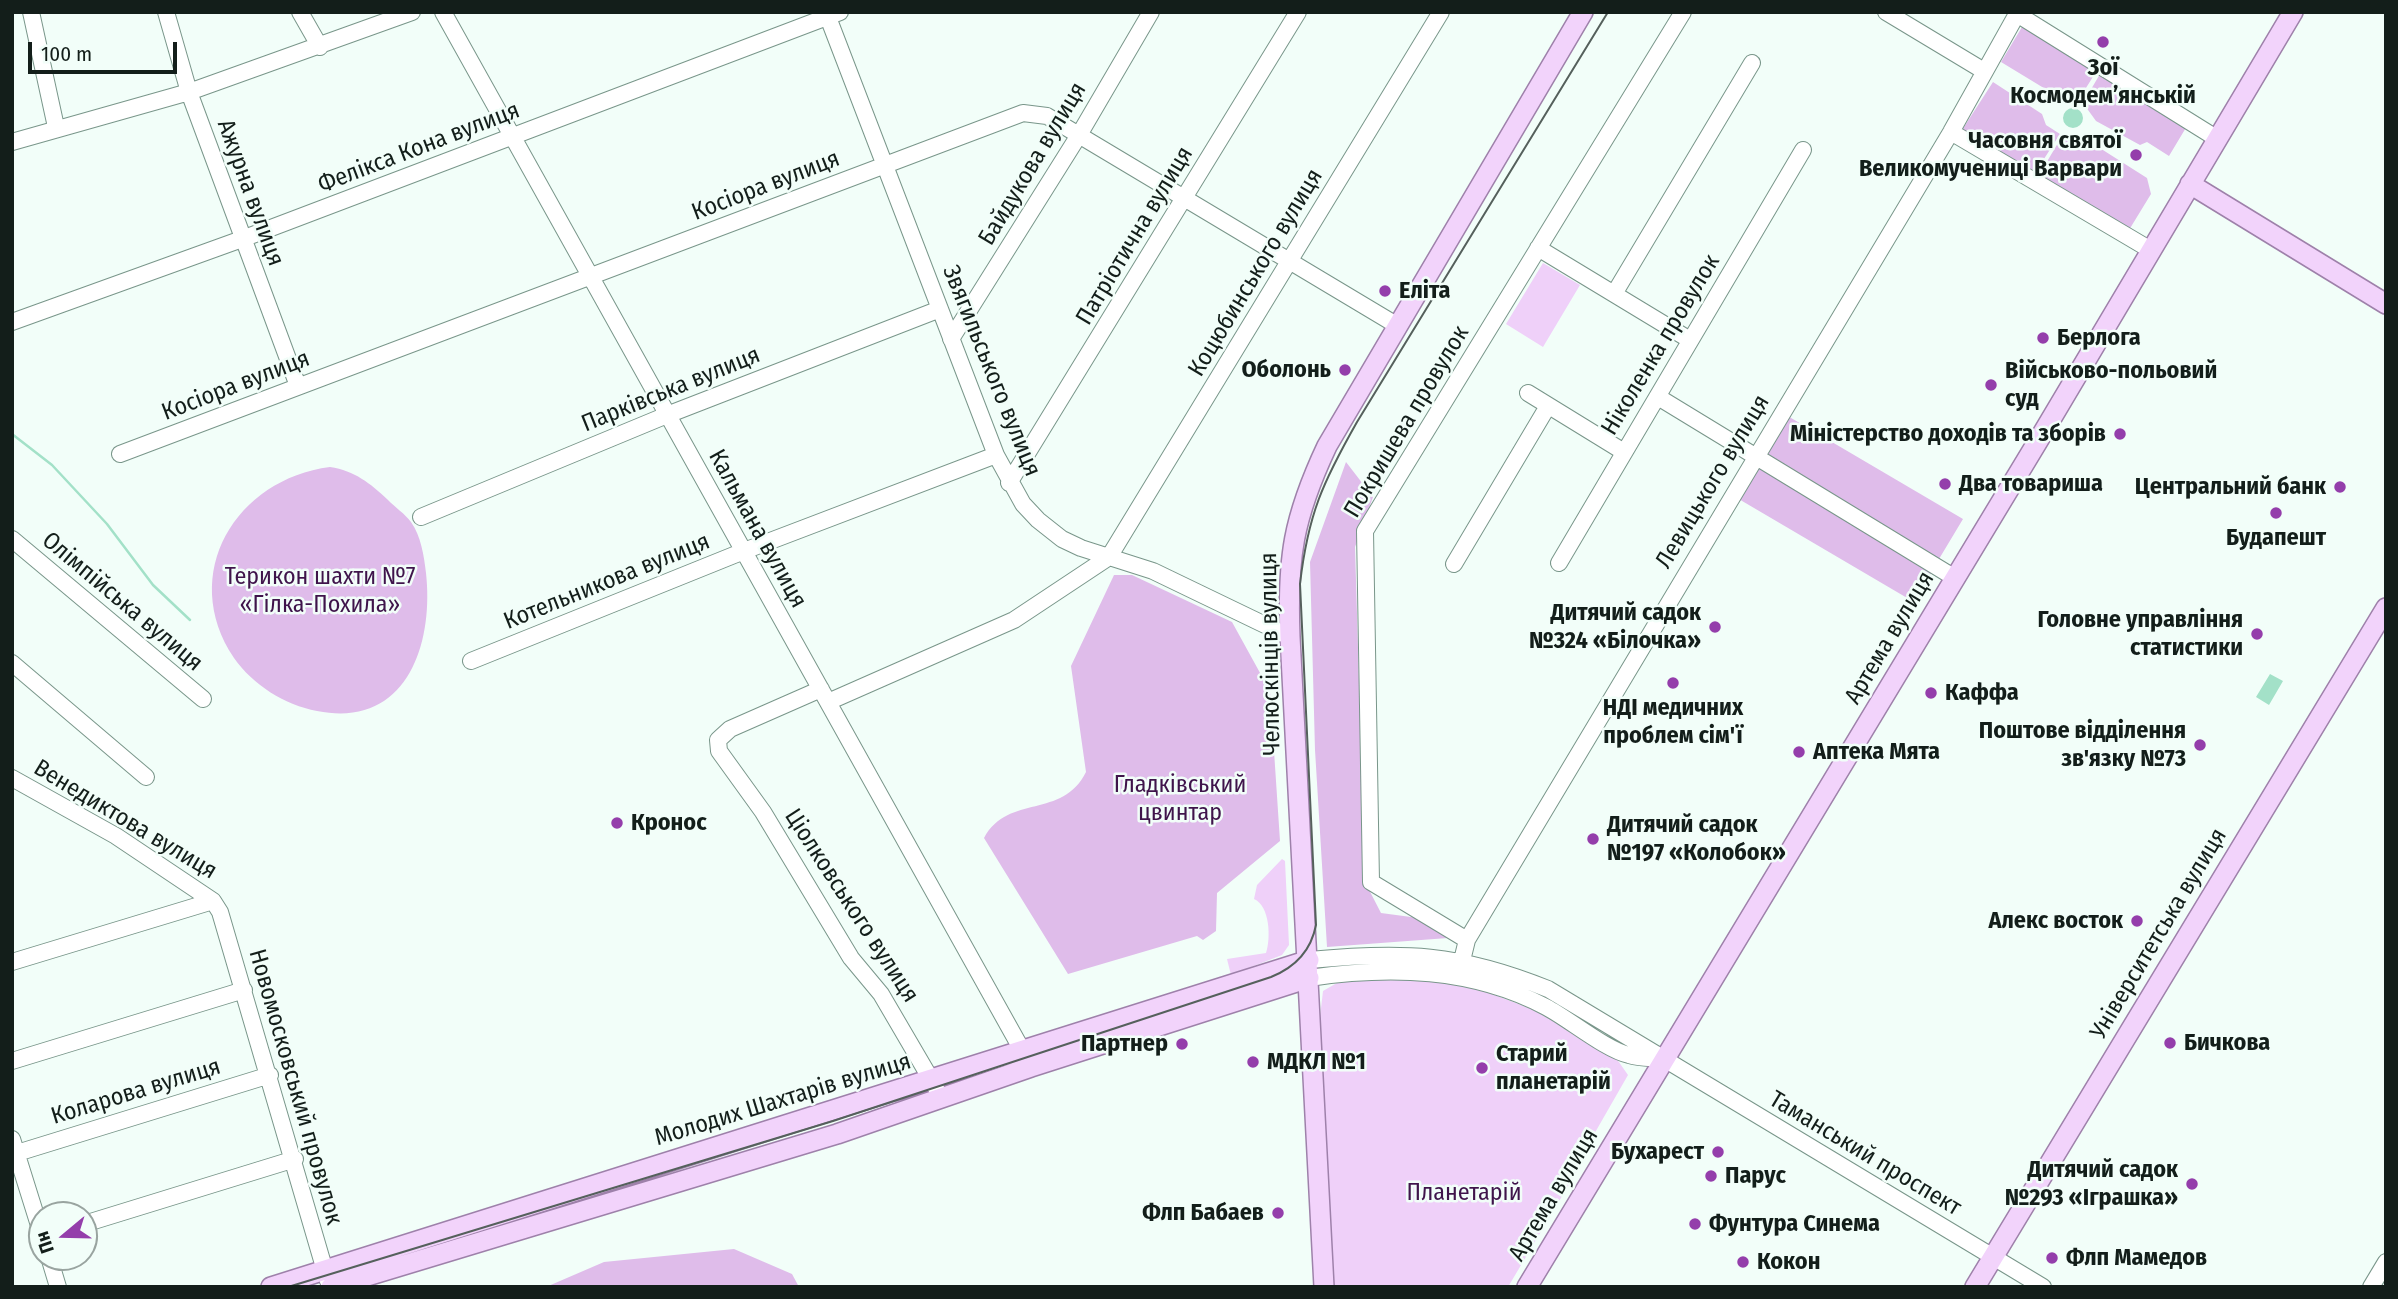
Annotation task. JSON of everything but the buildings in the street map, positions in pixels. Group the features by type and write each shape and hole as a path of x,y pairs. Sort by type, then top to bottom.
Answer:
{"main road":[{"name":"Челюскінців вулиця","path":"1324,1287 1290,637 1289,572 1300,508 1327,446 1583,12"},
{"name":"Артема вулиця","path":"1527,1287 2293,12"},
{"path":"2190,184 2386,304"},
{"name":"Університетська вулиця","path":"1975,1287 2386,608"},
{"name":"Молодих Шахтарів вулиця","path":"328,1281 1021,1049 1309,969"},
{"name":"Молодих Шахтарів вулиця","path":"271,1287 328,1281 939,1101 1309,969"}],"street":[{"path":"31,12 56,127"},
{"name":"Ажурна вулиця","path":"166,12 189,92 298,386"},
{"path":"299,12 320,47"},
{"path":"12,142 56,127 189,92 412,12"},
{"name":"Кальмана вулиця","path":"443,12 1031,1067"},
{"name":"Байдукова вулиця","path":"951,339 1079,135 1151,12"},
{"name":"Патріотична вулиця","path":"1009,483 1298,12"},
{"name":"Коцюбинського вулиця","path":"1109,557 1441,12"},
{"name":"Покришева провулок","path":"1466,940 1371,883 1365,531 1683,12"},
{"path":"1886,12 1984,71"},
{"name":"Фелікса Кона вулиця","path":"12,322 242,239 831,14"},
{"name":"Звягильського вулиця","path":"831,14 885,166 996,455 1009,483 1023,504 1054,533 1081,548 1153,571 1290,637"},
{"path":"2017,14 2216,138"},
{"name":"Левицького вулиця","path":"1460,969 1466,940 1754,456 1951,132 2017,14"},
{"path":"1614,294 1752,64"},
{"name":"Косіора вулиця","path":"120,454 1023,113 1047,116 1398,326"},
{"path":"1951,132 2149,249"},
{"name":"Ніколенка провулок","path":"1559,564 1803,150"},
{"path":"1538,248 1690,341"},
{"name":"Парківська вулиця","path":"421,517 667,415 940,309"},
{"path":"1528,393 1624,452"},
{"path":"1658,397 1955,578"},
{"path":"1454,564 1548,406"},
{"name":"Котельникова вулиця","path":"471,661 744,551 996,455"},
{"name":"Олімпійська вулиця","path":"12,539 203,699"},
{"path":"824,696 1014,620 1109,557"},
{"path":"12,663 146,777"},
{"name":"Ціолковського вулиця","path":"824,696 730,729 718,740 725,761 763,812 851,958 881,994 933,1080 939,1101"},
{"name":"Венедиктова вулиця","path":"12,778 117,836 213,901"},
{"path":"12,962 213,901"},
{"name":"Новомосковський провулок","path":"213,901 220,912 270,1075 328,1281"},
{"name":"Таманський проспект","path":"1309,969 1460,969 1548,989 2043,1287"},
{"path":"12,1061 244,990"},
{"name":"Коларова вулиця","path":"14,1146 270,1075"},
{"path":"14,1146 31,1201"},
{"path":"98,1220 295,1159"},
{"path":"2371,1287 2386,1262"}],"green space":[{"path":"2022,27 2096,72 2079,99 2059,91 2052,93 2001,62"},
{"path":"2100,74 2187,126 2169,156 2147,142 2140,145 2096,121 2083,103"},
{"path":"1993,82 2042,114 2046,125 2060,134 2033,176 1962,130"},
{"path":"2061,138 2072,141 2084,138 2147,178 2151,194 2129,230 2039,175"},
{"path":"1543,263 1580,285 1543,347 1506,324"},
{"path":"1786,415 1963,519 1939,559 1762,455"},
{"path":"1346,462 1373,497 1355,547 1365,882 1381,913 1426,919 1448,938 1327,947 1315,750 1310,562"},
{"path":"1755,466 1933,570 1914,602 1737,498"},
{"name":"Терикон шахти №7 «Гілка-Похила»","path":"330,467 347,471 362,479 409,519 420,540 426,573 425,627 408,676 393,694 373,707 348,713 317,711 293,704 250,677 234,658 218,626 212,594 215,564 226,535 244,511 267,490 297,475"},
{"name":"Гладківський цвинтар","path":"1114,575 1132,575 1232,622 1270,691 1280,841 1217,893 1216,931 1203,940 1197,936 1068,974 984,838 995,824 1007,815 1063,796 1076,787 1086,772 1071,666"},
{"path":"1282,859 1285,861 1289,945 1282,955 1231,975 1227,959 1266,953 1269,931 1266,915 1254,899 1257,885"},
{"name":"Планетарій","path":"1409,978 1471,986 1545,1014 1614,1055 1628,1075 1589,1143 1580,1166 1508,1287 1333,1287 1320,1017 1323,991 1342,980"},
{"path":"734,1249 792,1274 799,1287 546,1287 604,1262"}],"shaded area":[{"path":"2073,108 2080,111 2083,118 2080,125 2073,128 2066,125 2063,118 2066,111"},
{"path":"2270,674 2283,681 2269,705 2256,697"}],"waterway":[{"path":"12,434 52,465 107,524 153,585 190,620"}],"tram line":[{"path":"288,1287 833,1121 1271,977 1295,963 1310,943 1316,925 1300,584 1303,559 1319,499 1357,422 1608,12"}],"place":[{"name":"Зої Космодем’янській","path":"2103,42"},
{"name":"Часовня святої Великомучениці Варвари","path":"2136,155"},
{"name":"Еліта","path":"1385,291"},
{"name":"Берлога","path":"2043,338"},
{"name":"Оболонь","path":"1345,370"},
{"name":"Військово-польовий суд","path":"1991,385"},
{"name":"Міністерство доходів та зборів","path":"2120,434"},
{"name":"Два товариша","path":"1945,484"},
{"name":"Центральний банк","path":"2340,487"},
{"name":"Будапешт","path":"2276,513"},
{"name":"Дитячий садок №324 «Білочка»","path":"1715,627"},
{"name":"Головне управління статистики","path":"2257,634"},
{"name":"НДІ медичних проблем сім'ї","path":"1673,683"},
{"name":"Каффа","path":"1931,693"},
{"name":"Поштове відділення зв'язку №73","path":"2200,745"},
{"name":"Аптека Мята","path":"1799,752"},
{"name":"Кронос","path":"617,823"},
{"name":"Дитячий садок №197 «Колобок»","path":"1593,839"},
{"name":"Алекс восток","path":"2137,921"},
{"name":"Бичкова","path":"2170,1043"},
{"name":"Партнер","path":"1182,1044"},
{"name":"МДКЛ №1","path":"1253,1062"},
{"name":"Старий планетарій","path":"1482,1068"},
{"name":"Бухарест","path":"1718,1152"},
{"name":"Парус","path":"1711,1176"},
{"name":"Дитячий садок №293 «Іграшка»","path":"2192,1184"},
{"name":"Флп Бабаев","path":"1278,1213"},
{"name":"Фунтура Синема","path":"1695,1224"},
{"name":"Флп Мамедов","path":"2052,1258"},
{"name":"Кокон","path":"1743,1262"}]}
